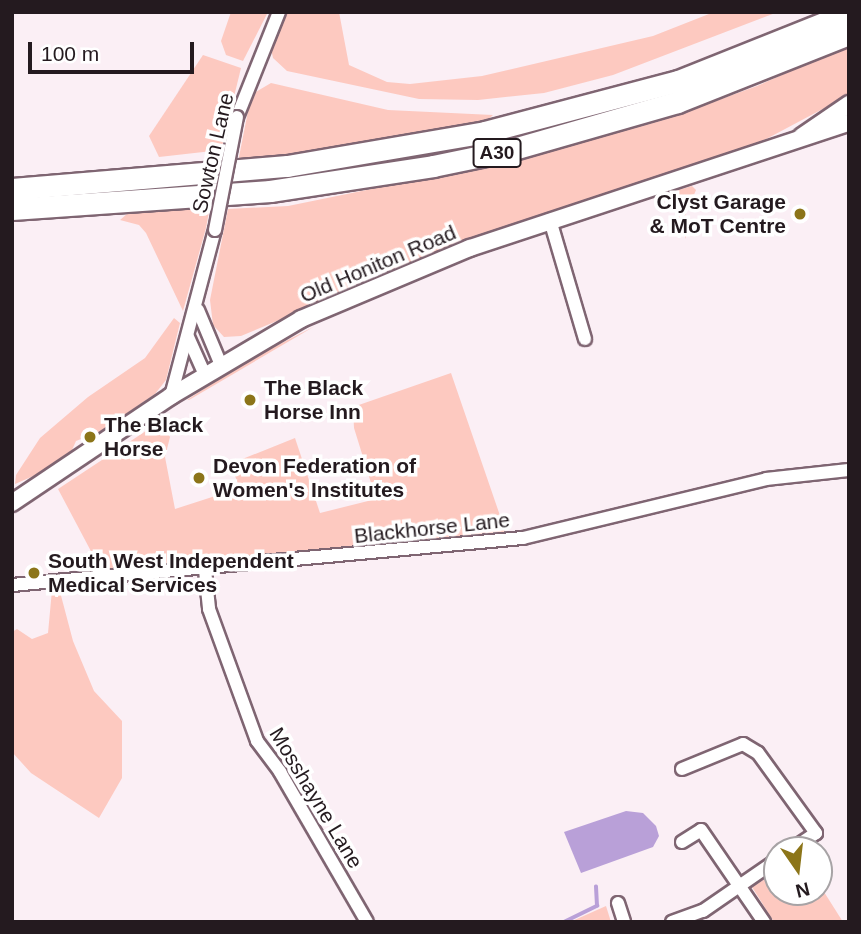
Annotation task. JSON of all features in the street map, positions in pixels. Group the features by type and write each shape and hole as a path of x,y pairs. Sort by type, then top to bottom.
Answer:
{"highway":[{"name":"A30","path":"12,189 287,166 485,132 678,81 849,13"},
{"name":"A30","path":"12,208 270,191 459,161 677,102 849,34"}],"street":[{"name":"Sowton Lane","path":"171,396 215,230 237,117 279,12"},
{"name":"Old Honiton Road","path":"797,140 849,104"},
{"name":"Old Honiton Road","path":"12,503 171,396 302,318 420,267 550,220 849,123"},
{"path":"550,220 584,339"},
{"path":"197,306 221,365"},
{"path":"188,337 205,375"},
{"name":"Blackhorse Lane","path":"12,585 205,570 523,538 766,479 849,470"},
{"name":"Mosshayne Lane","path":"205,570 209,609 257,741 280,772 367,922"},
{"path":"682,769 743,744 758,753 816,833 812,836"},
{"path":"682,842 701,830 764,922"},
{"path":"672,922 703,911 763,870"},
{"path":"618,903 624,922"}],"shaded area":[{"path":"231,12 268,12 243,61 226,55 221,41"},
{"path":"286,12 339,12 349,65 387,82 410,84 482,76 653,36 714,12 778,12 613,75 544,93 478,100 419,99 287,71 273,58 270,44"},
{"path":"849,45 849,95 751,147 443,252 241,336 224,337 213,325 210,300 228,209 288,206 538,155 663,120 757,86","holes":["442,252 334,295 372,276"]},
{"path":"203,55 241,68 221,150 159,157 149,136"},
{"path":"271,83 388,110 493,115 484,123 378,143 238,162 250,101 254,93"},
{"path":"692,186 696,190 685,216 686,239 668,193"},
{"path":"210,206 183,311 146,233 139,225 120,220 127,214"},
{"path":"174,318 180,323 166,380 155,394 101,431 76,441 72,450 38,474 15,484 16,475 40,438 88,397 145,358"},
{"path":"315,326 189,400 187,400 241,364"},
{"path":"451,373 507,536 102,572 58,489 161,421 170,437 165,457 175,509 240,488 230,464 295,438 320,513 376,499 354,428 353,407"},
{"path":"59,588 73,641 94,691 122,721 122,778 99,818 31,773 12,752 12,632 17,629 32,639 48,633 52,590"},
{"path":"626,811 643,813 656,826 659,836 653,847 581,873 564,832"},
{"path":"763,880 763,904 752,887"},
{"path":"606,906 611,922 570,922"},
{"path":"764,906 833,906 843,922 774,922"}],"waterway":[{"path":"564,922 597,906 596,887"}],"place":[{"name":"Clyst Garage & MoT Centre","path":"800,214"},
{"name":"The Black Horse Inn","path":"250,400"},
{"name":"The Black Horse","path":"90,437"},
{"name":"Devon Federation of Women's Institutes","path":"199,478"},
{"name":"South West Independent Medical Services","path":"34,573"}]}
